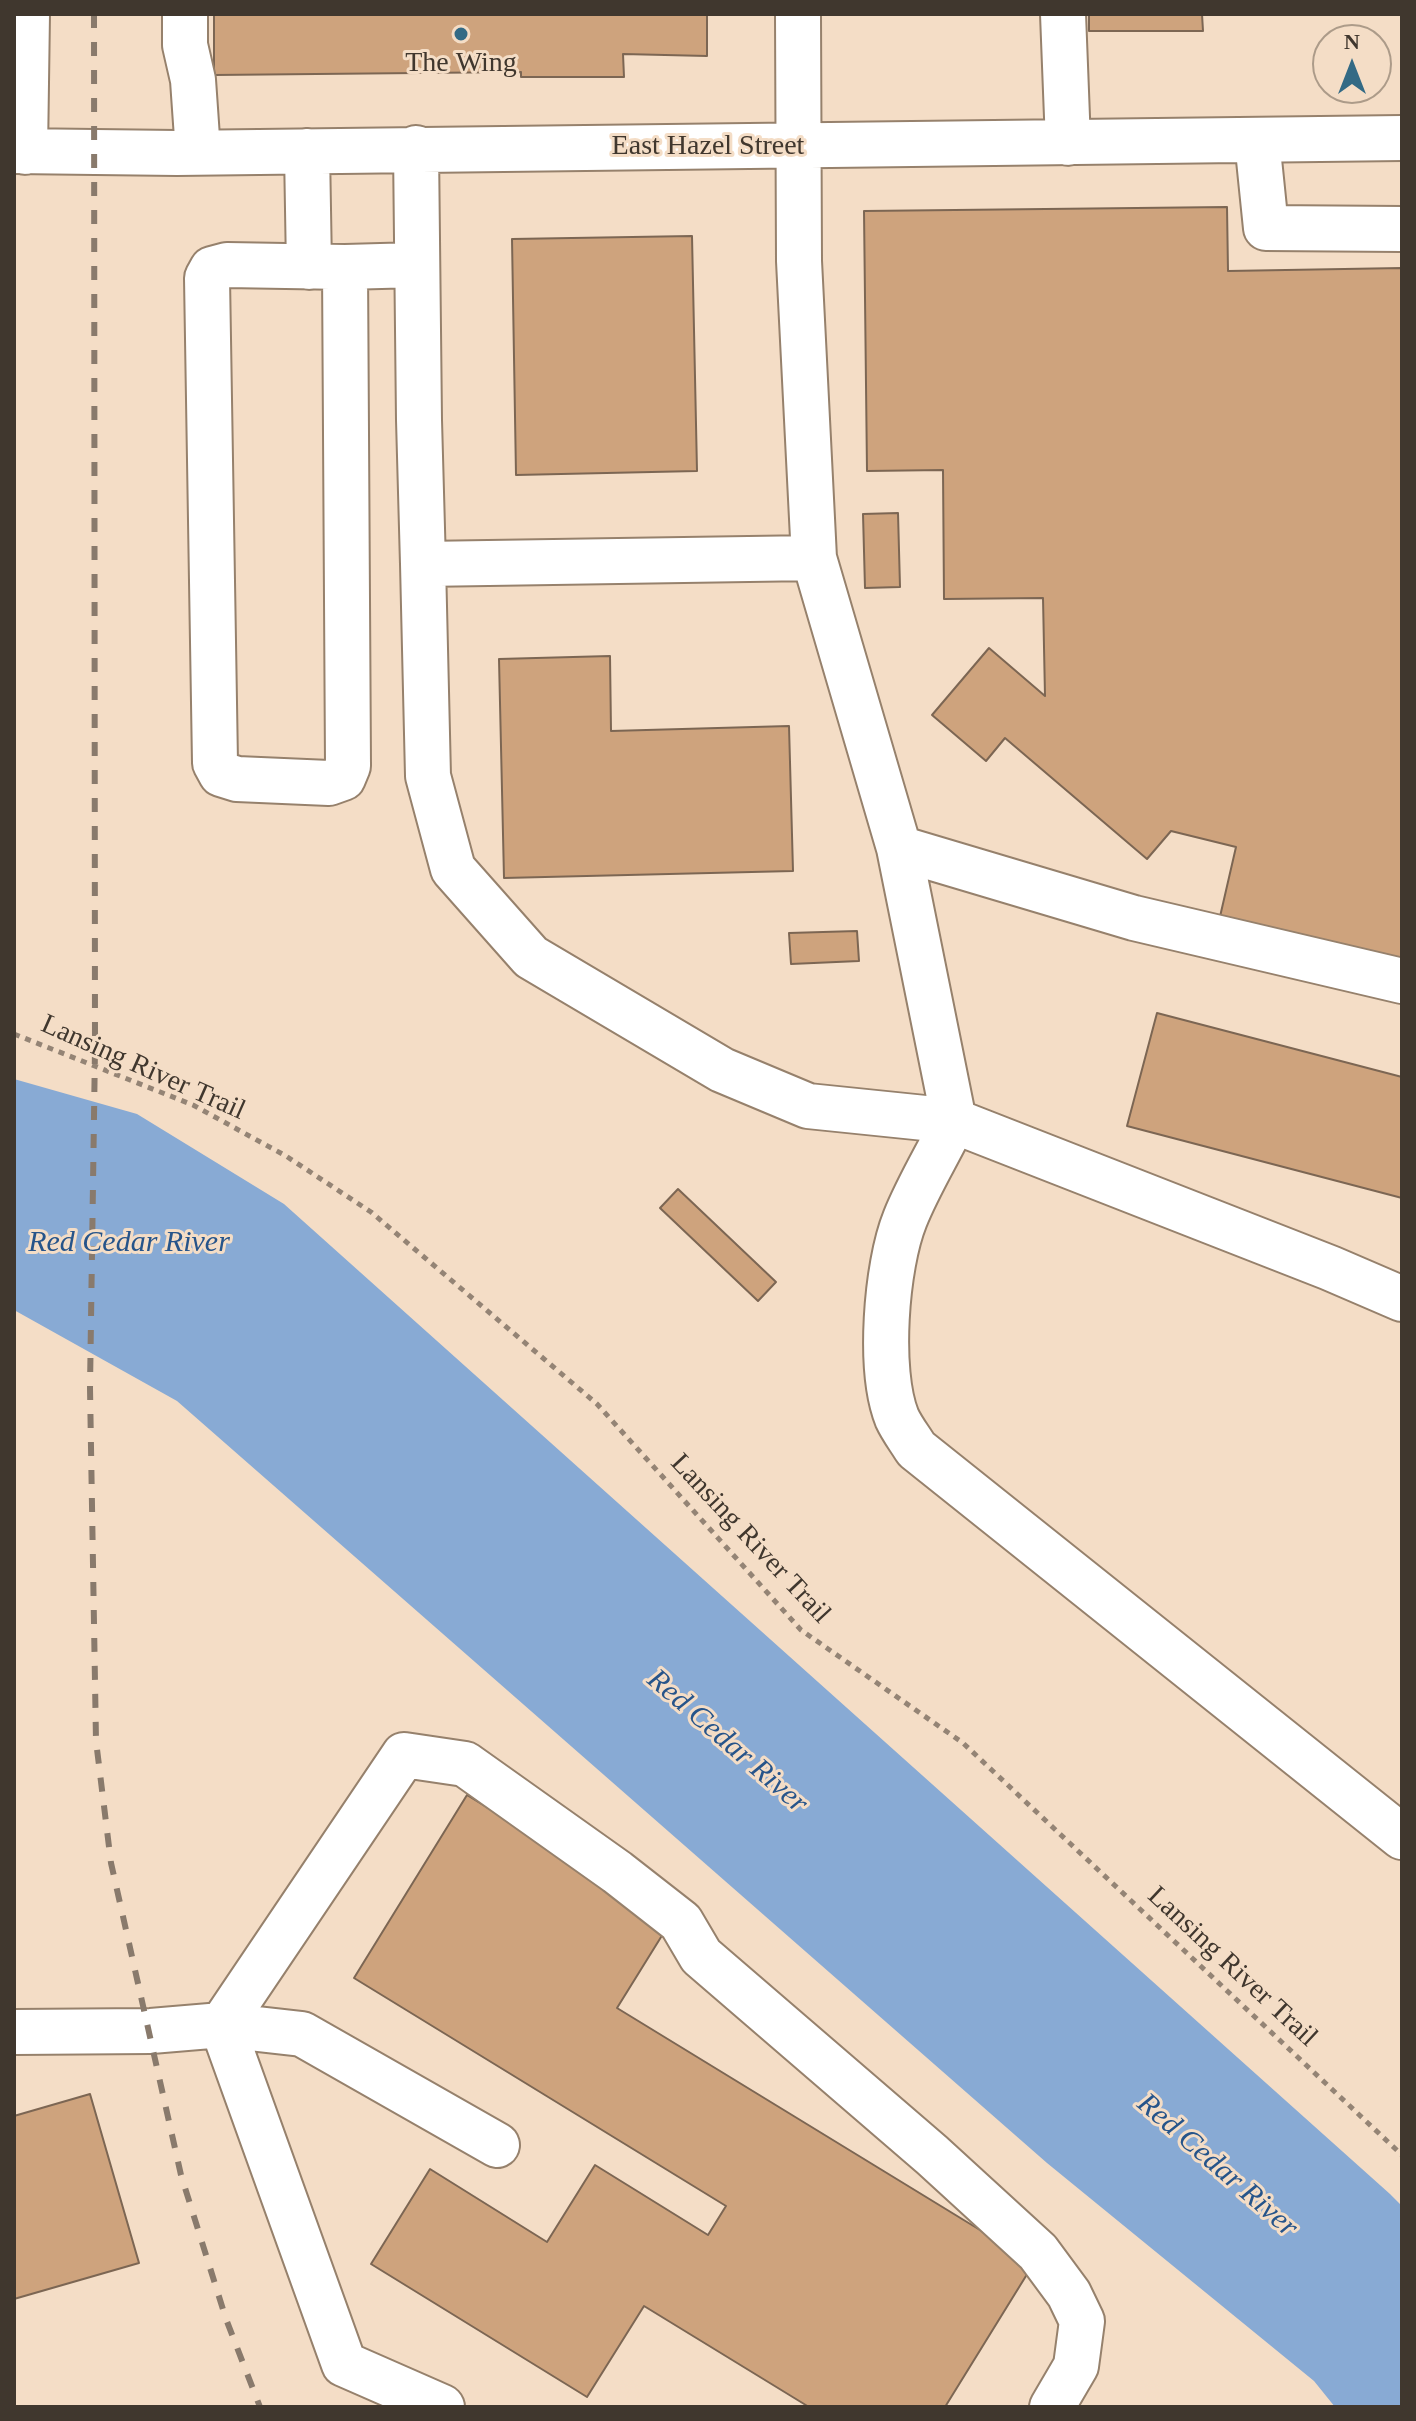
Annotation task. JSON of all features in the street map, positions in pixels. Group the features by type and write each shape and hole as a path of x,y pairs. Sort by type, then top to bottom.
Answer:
{"street":[{"path":"19,151 27,14"},
{"path":"185,14 185,45 193,80 198,152"},
{"path":"798,14 799,261 814,558 899,848 954,1121 904,1220 891,1266 887,1337 889,1378 897,1418 916,1449 1402,1837"},
{"path":"1063,14 1068,143"},
{"name":"East Hazel Street","path":"19,151 798,147 1402,138"},
{"path":"1257,140 1266,228 1402,229"},
{"path":"416,148 428,776 453,869 531,957 722,1070 808,1106 954,1121 1402,1299"},
{"path":"307,151 327,267 348,766 343,778 329,783 237,779 221,774 215,763 207,278 212,269 227,265 327,267 417,265"},
{"path":"423,564 814,558"},
{"path":"899,848 1134,918 1402,981"},
{"path":"222,2025 404,1755 465,1764 617,1872 681,1922 701,1956 932,2155 1038,2252 1069,2294 1082,2321 1076,2366 1052,2407"},
{"path":"14,2032 151,2031 222,2025 302,2034 497,2145"},
{"path":"222,2025 344,2364 442,2407"}],"path":[{"name":"Lansing River Trail","path":"14,1034 193,1105 286,1156 371,1212 597,1404 801,1630 963,1743 1402,2155"}],"water":[{"name":"Red Cedar River","path":"14,1079 137,1114 284,1204 1390,2194 1402,2206 1402,2407 1335,2407 1314,2381 1047,2163 177,1401 14,1310"}],"building":[{"name":"The Wing","path":"214,14 707,14 707,56 623,54 624,77 521,77 521,72 214,75"},
{"path":"1089,14 1202,14 1203,31 1089,31"},
{"path":"1227,207 1228,271 1402,268 1402,963 1219,921 1236,847 1171,831 1147,859 1005,738 986,761 932,715 989,648 1045,696 1043,598 944,599 943,470 867,471 864,211"},
{"path":"692,236 697,471 516,475 512,239"},
{"path":"898,513 900,587 865,588 863,514"},
{"path":"610,656 611,731 789,726 793,871 504,878 499,659"},
{"path":"857,931 859,961 791,964 789,933"},
{"path":"1157,1013 1402,1077 1402,1198 1127,1126"},
{"path":"678,1189 776,1282 758,1301 660,1208"},
{"path":"467,1795 671,1921 617,2008 1034,2263 945,2407 809,2407 644,2306 587,2397 371,2264 430,2169 547,2242 595,2165 708,2235 726,2206 354,1978"},
{"path":"90,2094 139,2263 14,2299 14,2116"}],"railway":[{"path":"94,14 95,1049 90,1388 96,1741 111,1863 181,2175 226,2319 260,2407"}],"place":[{"name":"The Wing","path":"461,34"}]}
